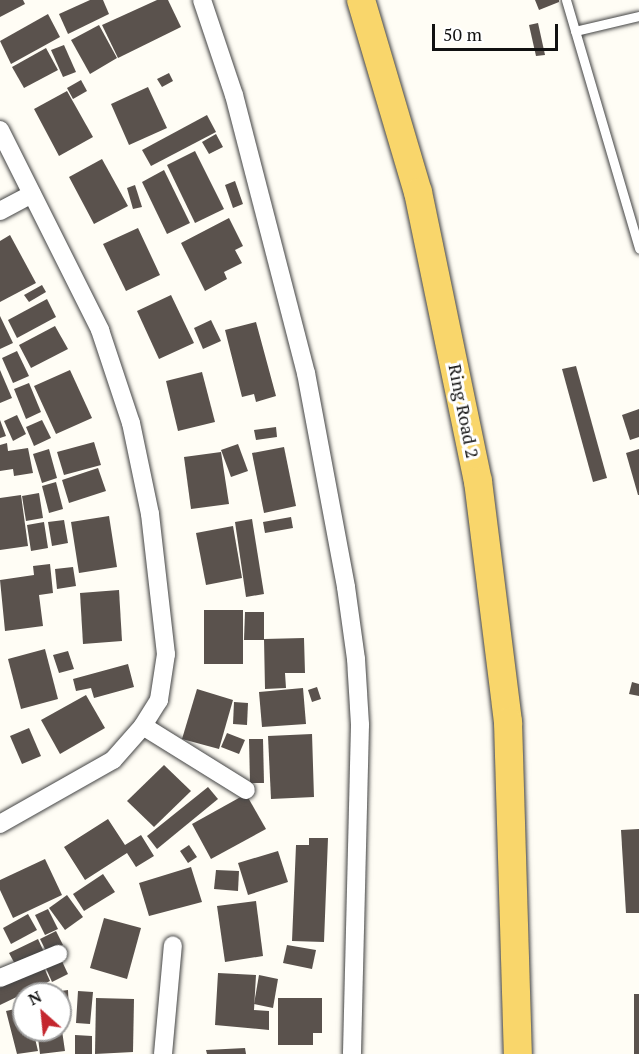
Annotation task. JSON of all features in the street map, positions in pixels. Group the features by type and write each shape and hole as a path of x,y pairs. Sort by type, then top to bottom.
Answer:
{"main road":[{"name":"Ring Road 2","path":"361,0 372,29 418,192 478,481 508,722 518,1054"}],"street":[{"path":"202,0 234,95 306,373 347,598 360,725 351,1054"},
{"path":"0,130 100,330 131,423 150,514 166,654 159,700 143,726 113,760 0,824"},
{"path":"0,211 32,194"},
{"path":"143,726 246,790"},
{"path":"162,1054 173,945"},
{"path":"0,978 58,954"}],"lane":[{"path":"566,0 639,248"},
{"path":"575,31 639,16"}],"building":[{"path":"0,0 23,0 25,4 0,17"},
{"path":"90,0 103,0 109,14 68,34 59,14"},
{"path":"157,0 168,0 181,27 118,58 102,25"},
{"path":"535,0 559,0 559,2 539,10"},
{"path":"48,14 60,37 11,64 0,41"},
{"path":"538,23 545,55 536,56 529,25"},
{"path":"99,25 117,58 90,74 71,40"},
{"path":"64,45 76,72 63,77 51,50"},
{"path":"46,48 58,70 24,88 12,67"},
{"path":"169,73 173,81 162,87 157,79"},
{"path":"81,80 87,91 73,99 67,88"},
{"path":"148,87 167,128 129,145 111,104"},
{"path":"67,91 93,137 59,156 34,109"},
{"path":"207,115 216,132 151,166 142,150"},
{"path":"216,134 223,147 209,154 202,142"},
{"path":"195,151 224,209 195,223 167,165"},
{"path":"102,159 128,206 94,224 69,177"},
{"path":"164,170 190,223 167,234 142,182"},
{"path":"235,181 243,204 233,208 225,185"},
{"path":"135,185 142,207 133,209 127,188"},
{"path":"229,218 243,246 235,250 242,263 224,272 227,279 205,291 181,243"},
{"path":"138,228 160,275 126,291 103,244"},
{"path":"10,235 36,283 0,302 0,241"},
{"path":"42,285 46,292 29,302 24,295"},
{"path":"171,295 194,343 159,359 137,311"},
{"path":"47,299 56,317 17,338 8,320"},
{"path":"0,316 13,343 0,349"},
{"path":"211,320 221,341 203,349 194,328"},
{"path":"256,322 276,396 256,402 254,394 242,397 225,330"},
{"path":"55,326 68,349 31,368 19,345"},
{"path":"17,351 29,376 13,383 2,358"},
{"path":"576,366 607,478 593,482 562,369"},
{"path":"0,370 12,398 0,403"},
{"path":"70,370 92,418 56,434 34,386"},
{"path":"202,372 215,422 178,431 166,381"},
{"path":"29,383 41,412 26,419 14,389"},
{"path":"639,409 639,437 630,440 622,415"},
{"path":"17,415 26,434 13,441 4,421"},
{"path":"0,420 6,436 0,438"},
{"path":"42,420 51,438 34,446 26,427"},
{"path":"276,427 277,437 256,440 254,430"},
{"path":"94,442 101,465 64,475 57,452"},
{"path":"7,443 8,451 28,448 33,473 14,476 13,469 0,471 0,445"},
{"path":"238,444 248,471 231,477 221,450"},
{"path":"284,447 296,506 264,513 252,453"},
{"path":"49,449 57,478 42,483 33,454"},
{"path":"639,449 639,495 638,495 626,453"},
{"path":"221,452 229,504 191,509 184,457"},
{"path":"98,468 106,491 69,503 62,480"},
{"path":"56,482 63,509 49,513 42,486"},
{"path":"39,493 43,518 26,521 22,496"},
{"path":"21,495 28,546 0,550 0,498"},
{"path":"109,516 117,567 79,573 71,522"},
{"path":"291,517 293,528 265,533 263,522"},
{"path":"252,519 264,594 246,597 235,522"},
{"path":"64,520 68,543 52,546 48,522"},
{"path":"44,522 48,548 31,551 27,525"},
{"path":"233,526 242,578 206,585 196,533"},
{"path":"50,564 53,593 39,595 43,626 5,631 0,580 34,575 33,566"},
{"path":"73,567 76,586 57,589 55,569"},
{"path":"119,590 122,641 83,644 80,593"},
{"path":"204,610 243,610 243,664 204,664"},
{"path":"245,612 264,612 264,640 244,640"},
{"path":"304,638 305,673 285,673 286,688 265,689 264,639"},
{"path":"45,649 58,699 21,709 8,659"},
{"path":"68,651 74,669 59,673 53,655"},
{"path":"128,664 134,687 94,698 91,688 76,691 73,679"},
{"path":"632,682 639,684 639,696 629,694"},
{"path":"317,687 321,699 312,702 308,690"},
{"path":"303,688 306,724 262,727 259,692"},
{"path":"197,689 233,700 219,749 182,739"},
{"path":"86,695 105,728 60,754 41,720"},
{"path":"234,702 248,703 247,725 233,724"},
{"path":"29,728 41,756 22,764 10,736"},
{"path":"227,733 245,740 239,754 221,747"},
{"path":"312,734 314,797 271,799 268,736"},
{"path":"249,739 263,739 264,783 250,783"},
{"path":"164,765 191,791 154,827 127,801"},
{"path":"208,787 218,799 157,849 147,836"},
{"path":"246,794 266,829 211,859 192,824"},
{"path":"108,819 125,845 141,835 154,856 136,867 127,853 85,880 64,847"},
{"path":"639,829 639,913 626,913 621,830"},
{"path":"309,838 328,838 324,942 292,941 296,845 309,845"},
{"path":"189,845 197,857 188,863 180,851"},
{"path":"278,851 288,882 248,895 238,863"},
{"path":"45,859 62,895 13,918 0,890 0,880"},
{"path":"191,867 202,902 149,916 139,883"},
{"path":"216,870 239,871 238,891 214,889"},
{"path":"103,874 115,892 84,911 73,894"},
{"path":"67,895 83,917 65,930 49,908"},
{"path":"256,901 263,956 225,962 217,906"},
{"path":"48,909 58,929 45,935 35,915"},
{"path":"28,914 37,930 11,944 3,928"},
{"path":"104,918 141,928 127,979 90,968"},
{"path":"56,931 63,945 47,953 40,939"},
{"path":"38,939 44,952 16,966 9,953"},
{"path":"287,945 316,950 312,969 283,963"},
{"path":"60,957 68,974 52,982 44,964"},
{"path":"42,963 50,981 12,982 12,999 0,1005 0,982"},
{"path":"218,973 256,975 254,1010 269,1011 269,1030 215,1025"},
{"path":"259,975 278,979 273,1008 254,1004"},
{"path":"78,991 93,992 90,1024 76,1023"},
{"path":"634,994 639,994 639,1054 634,1054"},
{"path":"96,998 134,999 133,1052 95,1054"},
{"path":"278,998 322,998 322,1033 313,1033 313,1045 278,1045"},
{"path":"12,1010 12,1034 6,1011"},
{"path":"75,1035 92,1036 92,1054 75,1054"},
{"path":"14,1042 36,1042 38,1051 17,1054"},
{"path":"38,1042 64,1042 65,1051 40,1054"},
{"path":"245,1048 246,1054 207,1054 206,1050"}]}
